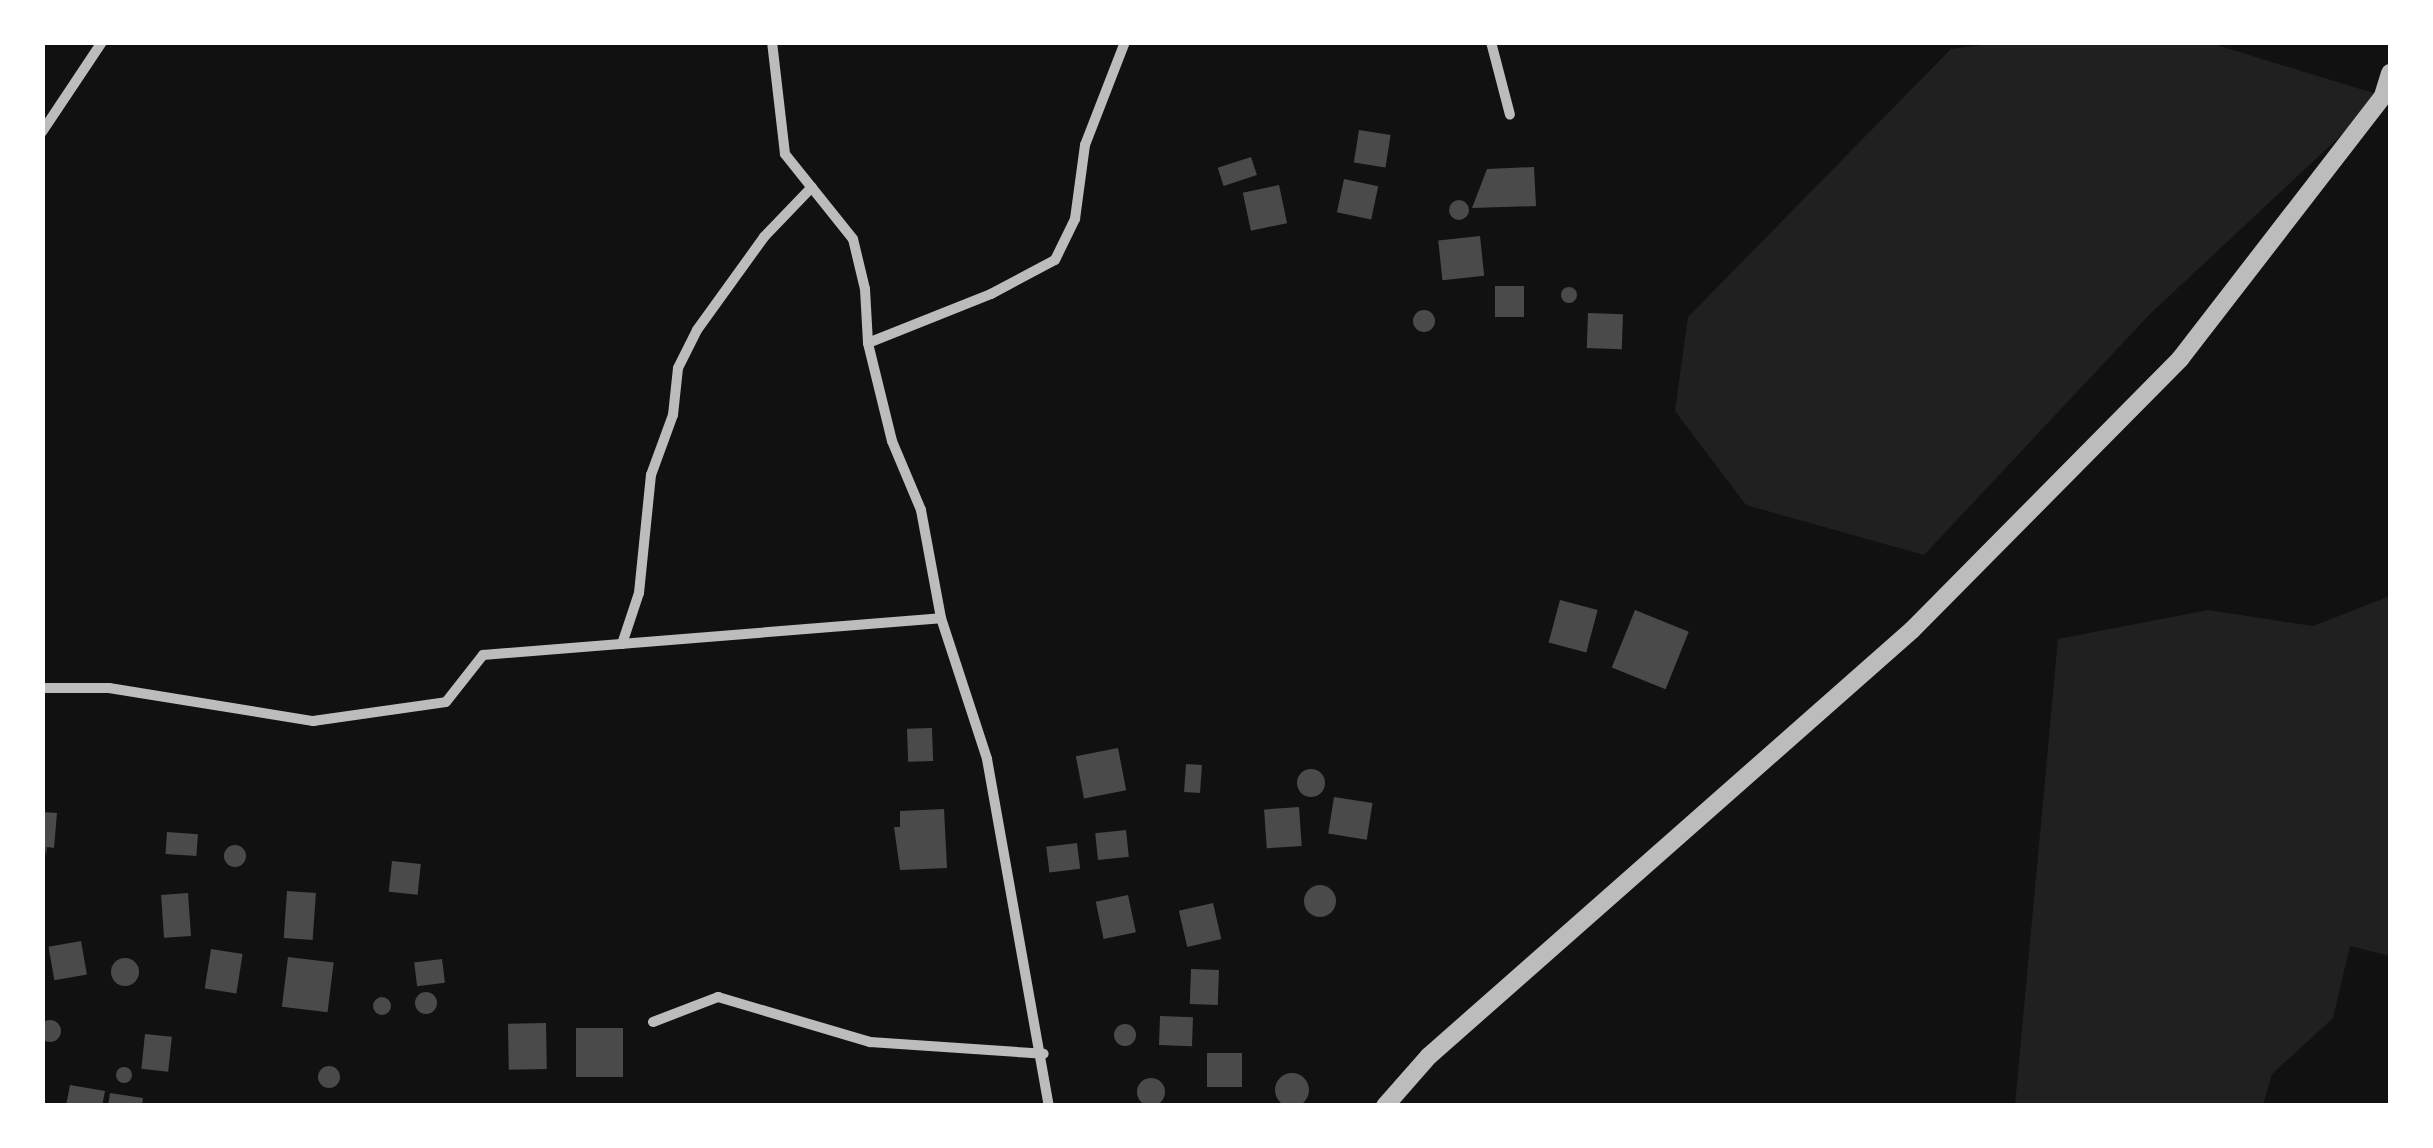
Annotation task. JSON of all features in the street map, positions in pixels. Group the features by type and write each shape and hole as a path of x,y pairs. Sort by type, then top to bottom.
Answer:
{"street":[{"path":"42,132 102,42"},
{"path":"772,42 785,154 853,239 866,289 868,344 892,440 921,510 941,618 987,760 1044,1054 1049,1106"},
{"path":"868,344 991,294 1054,260 1075,219 1085,145 1125,42"},
{"path":"1492,42 1510,115"},
{"path":"1385,1106 1429,1056 1912,630 2166,372 2384,96 2390,73"},
{"path":"622,644 639,593 651,475 673,415 678,368 696,330 764,237 812,187"},
{"path":"42,688 109,688 313,720 446,702 484,655 941,618"},
{"path":"654,1022 718,997 870,1042 1044,1054"}],"shaded area":[{"path":"2008,42 2210,43 2383,96 2149,315 1924,555 1746,505 1675,411 1688,317 1951,49"},
{"path":"2390,596 2390,956 2350,946 2333,1018 2272,1074 2263,1105 2015,1105 2058,639 2208,610 2313,626"}],"building":[{"path":"1359,130 1391,135 1385,168 1354,163"},
{"path":"1251,157 1257,175 1224,186 1218,168"},
{"path":"1534,167 1536,206 1472,208 1487,169"},
{"path":"1344,179 1378,186 1371,220 1337,212"},
{"path":"1279,185 1287,223 1251,231 1243,193"},
{"path":"1459,200 1469,210 1459,220 1449,210"},
{"path":"1480,236 1484,276 1442,280 1438,240"},
{"path":"1495,286 1524,286 1524,317 1495,317"},
{"path":"1569,287 1577,295 1569,303 1561,295"},
{"path":"1424,310 1432,313 1432,329 1424,332 1416,329 1413,321 1416,313"},
{"path":"1588,313 1623,314 1622,349 1587,348"},
{"path":"1560,600 1598,610 1586,653 1549,643"},
{"path":"1635,610 1689,632 1666,689 1612,667"},
{"path":"932,728 933,761 908,762 907,729"},
{"path":"1118,748 1126,790 1084,798 1076,756"},
{"path":"1186,764 1202,765 1200,793 1184,792"},
{"path":"1311,769 1321,773 1325,783 1321,793 1311,797 1301,793 1297,783 1301,773"},
{"path":"1334,797 1373,803 1367,840 1328,834"},
{"path":"1299,807 1302,846 1267,848 1264,809"},
{"path":"944,809 947,868 900,870 894,827 900,827 900,811"},
{"path":"42,812 57,813 54,848 47,847 46,856"},
{"path":"1126,830 1129,857 1098,860 1095,833"},
{"path":"167,832 198,834 196,856 165,854"},
{"path":"1077,843 1080,869 1049,873 1046,847"},
{"path":"235,845 243,848 243,864 235,867 227,864 224,856 227,848"},
{"path":"392,861 421,864 418,895 389,892"},
{"path":"1320,885 1331,890 1336,901 1331,912 1320,917 1309,912 1304,901 1309,890"},
{"path":"287,891 316,893 313,940 284,938"},
{"path":"188,893 191,936 164,938 161,895"},
{"path":"1128,895 1136,932 1104,939 1096,902"},
{"path":"1213,903 1221,939 1187,947 1179,911"},
{"path":"81,941 87,974 54,980 49,947"},
{"path":"211,949 243,954 236,994 205,989"},
{"path":"288,957 334,963 328,1012 282,1007"},
{"path":"125,958 135,962 139,972 135,982 125,986 115,982 111,972 115,962"},
{"path":"442,959 445,983 417,986 414,962"},
{"path":"1191,969 1219,970 1218,1005 1190,1004"},
{"path":"426,992 434,995 434,1011 426,1014 418,1011 415,1003 418,995"},
{"path":"382,997 389,999 389,1013 382,1015 375,1013 373,1006 375,999"},
{"path":"1160,1016 1193,1017 1192,1046 1159,1045"},
{"path":"50,1020 58,1023 58,1039 50,1042 42,1039 39,1031 42,1023"},
{"path":"546,1023 547,1069 509,1070 508,1024"},
{"path":"1125,1024 1133,1027 1133,1043 1125,1046 1117,1043 1114,1035 1117,1027"},
{"path":"576,1028 623,1028 623,1077 576,1077"},
{"path":"145,1034 172,1037 168,1072 141,1069"},
{"path":"1207,1053 1242,1053 1242,1087 1207,1087"},
{"path":"329,1066 337,1069 337,1085 329,1088 321,1085 318,1077 321,1069"},
{"path":"124,1067 132,1075 124,1083 116,1075"},
{"path":"1292,1073 1304,1078 1309,1090 1304,1102 1292,1107 1280,1102 1275,1090 1280,1078"},
{"path":"1151,1078 1161,1082 1165,1092 1161,1102 1151,1106 1141,1102 1137,1092 1141,1082"},
{"path":"70,1085 105,1091 102,1106 66,1106"},
{"path":"110,1093 143,1098 142,1106 108,1106"}]}
